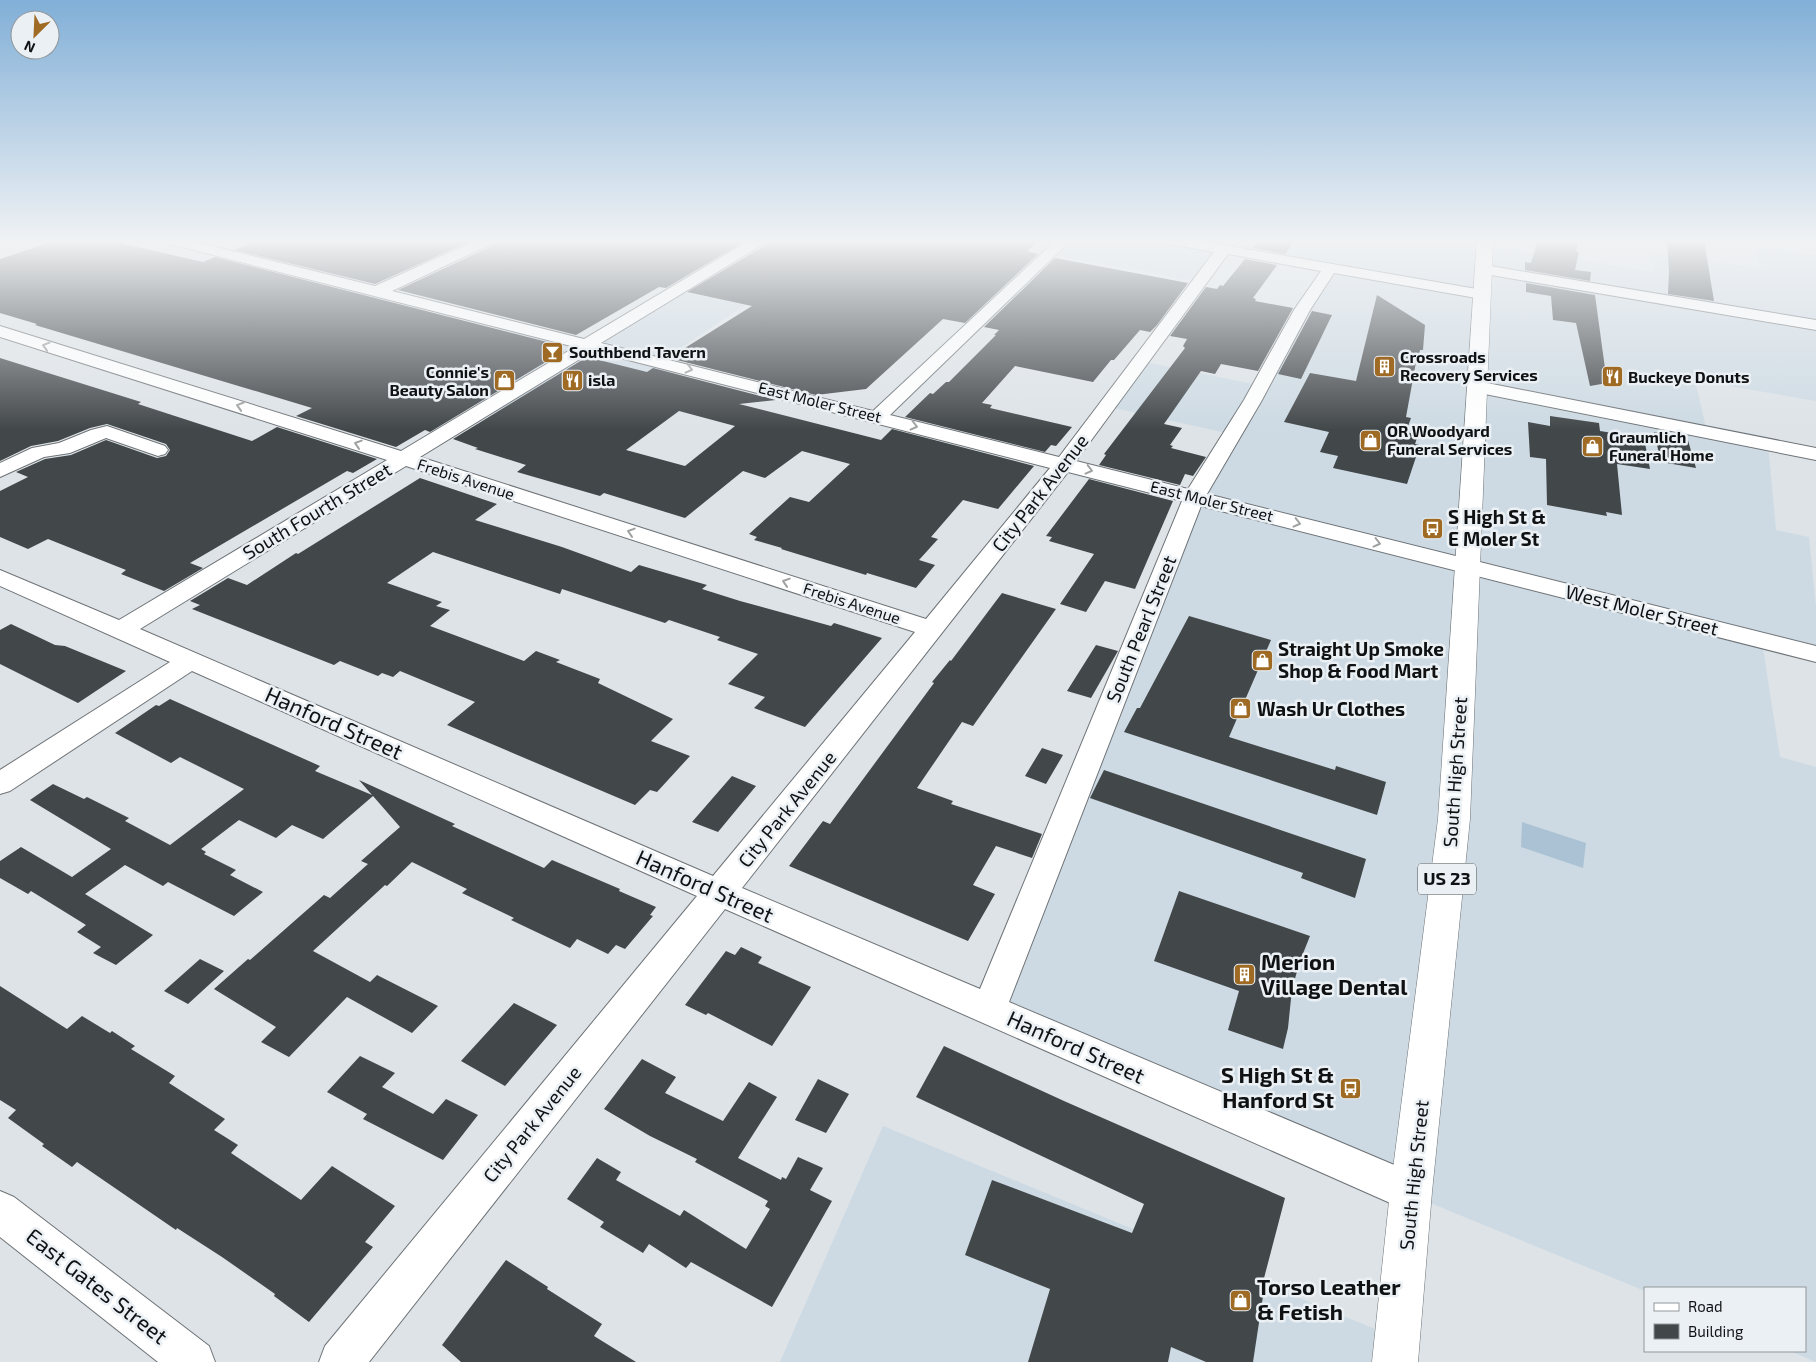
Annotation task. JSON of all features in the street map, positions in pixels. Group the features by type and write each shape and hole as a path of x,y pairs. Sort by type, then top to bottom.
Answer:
{"main road":[{"name":"South High Street","path":"1395,1362 1411,1192 1454,819 1481,304"}],"street":[{"name":"East Moler Street","path":"428,304 1467,566"},
{"name":"South Fourth Street","path":"120,630 405,459 655,304"},
{"path":"877,416 996,304"},
{"name":"City Park Avenue","path":"341,1362 1064,464 1183,304"},
{"name":"South Pearl Street","path":"989,1009 1194,497 1253,400 1306,304"},
{"path":"1687,304 1816,325"},
{"name":"Frebis Avenue","path":"0,332 405,459 932,629"},
{"path":"1477,387 1816,454"},
{"path":"0,471 39,452 63,449 106,432 158,450"},
{"name":"West Moler Street","path":"1467,566 1816,654"},
{"name":"Hanford Street","path":"0,577 1411,1192"},
{"path":"0,784 191,660"},
{"name":"East Gates Street","path":"0,1211 194,1362"}],"shaded area":[{"path":"655,304 745,305 658,363 681,370 584,436 486,409 494,404 417,381 520,330 585,346"},
{"path":"1304,304 1816,304 1816,401 1695,380 1707,432 1768,444 1776,530 1809,537 1816,607 1816,650 1761,636 1780,757 1816,767 1816,1362 1792,1352 1806,1352 1806,1287 1644,1287 1644,1291 1406,1193 989,1011 1151,600 1231,434 1105,406 1140,361 1253,384"},
{"path":"1522,822 1586,843 1583,868 1521,847"},
{"path":"883,1126 1392,1336 1390,1362 780,1362"}],"building":[{"path":"0,304 397,304 559,345 553,348 564,351 430,432 425,430 396,447 296,416 312,408 0,313"},
{"path":"452,304 630,304 576,335"},
{"path":"741,304 986,304 965,323 943,319 866,389 816,395 669,358 752,306"},
{"path":"1008,304 1173,304 1150,332 1140,330 1093,382 1015,366 982,403 992,405 990,408 1072,427 1056,446 1051,445 1045,452 905,417 930,393 933,394 946,382 949,382 999,330 984,327"},
{"path":"1194,304 1269,304 1293,308 1258,371 1221,364 1215,374 1201,371 1164,424 1182,428 1170,445 1173,446 1171,448 1206,457 1193,476 1185,474 1180,485 1099,465 1106,455 1104,454 1185,348 1183,346 1187,339 1170,336"},
{"path":"1375,304 1391,304 1425,325 1423,350 1420,350 1418,362 1416,362 1406,417 1411,418 1406,432 1418,435 1415,444 1420,445 1407,484 1333,468 1338,456 1320,452 1329,432 1284,422 1310,373 1356,381"},
{"path":"1552,304 1596,304 1607,383 1590,386 1576,323 1553,320"},
{"path":"1312,311 1332,315 1301,379 1278,374"},
{"path":"587,357 647,372 653,368 776,400 739,404 881,440 892,429 1034,466 998,509 963,500 931,537 938,539 919,560 935,565 916,588 781,549 754,540 757,537 749,534 790,497 809,502 850,464 802,451 765,478 743,471 685,518 604,493 600,496 517,472 526,465 475,449 478,448 453,439","holes":["679,411 735,426 685,466 626,450"]},
{"path":"0,358 141,402 138,404 252,441 277,427 377,459 353,473 347,471 190,563 203,568 164,591 121,574 126,570 48,539 28,549 0,537 0,491 28,477 16,472 45,459 71,455 106,440 157,458 166,456 170,450 166,444 107,424 90,428 58,441 31,446 0,461"},
{"path":"1550,416 1599,423 1600,431 1644,438 1650,469 1617,464 1622,515 1606,512 1607,516 1547,505 1546,459 1530,457 1528,422 1550,426"},
{"path":"1654,432 1687,437 1696,468 1661,462"},
{"path":"420,478 497,504 475,520 562,547 631,572 639,565 707,585 702,589 740,601 831,626 834,623 882,638 805,727 754,708 765,697 728,684 758,654 717,640 720,637 669,620 665,623 562,589 560,594 433,552 387,583 442,602 436,606 450,610 430,626 524,661 536,651 560,660 556,662 600,679 598,683 673,719 651,741 690,756 657,792 650,790 635,805 447,725 475,702 400,671 393,677 382,673 378,676 340,661 334,665 192,609 200,605 190,601 228,578 247,585"},
{"path":"1089,479 1173,501 1135,589 1105,581 1086,612 1060,604 1094,554 1049,541 1052,537 1046,536"},
{"path":"1002,593 1056,609 973,726 962,722 917,788 953,801 951,804 1042,834 1032,858 996,846 973,885 995,894 968,941 789,866 823,821 830,824 934,683 932,682 951,661"},
{"path":"1189,616 1271,640 1229,737 1335,770 1336,766 1386,782 1377,815 1124,732 1137,708 1140,708"},
{"path":"11,624 55,645 65,646 126,671 78,703 0,664 0,630"},
{"path":"1096,645 1118,651 1091,698 1067,691"},
{"path":"170,699 320,766 315,771 372,795 359,780 455,824 452,826 544,868 552,860 620,889 619,891 656,907 650,915 653,916 625,949 616,945 608,954 577,939 570,948 511,920 514,918 462,893 467,889 412,862 313,951 370,982 377,975 438,1006 412,1033 347,997 289,1057 261,1042 276,1027 214,989 324,895 330,898 368,864 361,861 400,827 373,796 323,839 292,825 276,838 239,820 201,849 206,852 204,854 236,870 230,875 263,892 234,916 168,882 163,886 125,865 85,894 153,935 116,965 93,953 101,947 77,932 86,925 31,891 28,894 0,878 0,861 21,847 72,877 111,849 30,800 53,784 84,799 87,797 129,818 125,821 170,845 244,789 180,757 171,763 115,733 156,705 159,706"},
{"path":"1042,748 1063,755 1046,784 1025,776"},
{"path":"1104,770 1366,859 1355,898 1301,878 1303,873 1090,798"},
{"path":"732,776 756,786 718,832 692,822"},
{"name":"Merion Village Dental","path":"1179,891 1310,936 1292,989 1288,1028 1283,1049 1228,1030 1239,991 1154,961"},
{"path":"741,947 762,957 758,963 811,987 772,1046 708,1013 706,1015 685,1005 726,951 735,955"},
{"path":"200,959 224,971 188,1004 164,991"},
{"path":"0,986 67,1029 82,1016 110,1033 112,1031 135,1046 131,1049 175,1076 169,1083 225,1119 214,1130 238,1145 231,1153 301,1200 332,1166 395,1206 365,1242 373,1247 309,1322 274,1296 275,1294 222,1257 177,1228 176,1230 77,1162 72,1167 42,1146 44,1144 8,1118 16,1110 0,1100"},
{"path":"514,1003 557,1025 505,1086 461,1061"},
{"path":"944,1046 1285,1198 1263,1282 1265,1283 1253,1362 1206,1362 1171,1347 1168,1362 1028,1362 1050,1289 965,1255 992,1180 1132,1233 1144,1204 916,1097"},
{"path":"360,1056 395,1073 382,1087 433,1114 446,1099 478,1115 443,1160 363,1119 367,1114 327,1092"},
{"path":"642,1059 676,1077 665,1093 723,1121 749,1082 777,1097 738,1158 781,1180 782,1177 786,1179 798,1157 823,1168 810,1190 832,1201 772,1307 691,1262 686,1268 649,1244 643,1253 600,1227 604,1222 567,1199 597,1158 621,1172 616,1180 680,1216 684,1210 746,1249 770,1209 765,1206 768,1201 695,1162 697,1159 650,1136 604,1109"},
{"path":"818,1079 849,1094 826,1133 795,1120"},
{"path":"506,1260 602,1324 594,1336 636,1362 461,1362 442,1345"}],"place":[{"name":"Southbend Tavern","path":"553,352"},
{"name":"Crossroads Recovery Services","path":"1384,366"},
{"name":"Buckeye Donuts","path":"1612,377"},
{"name":"isla","path":"572,380"},
{"name":"Connie's Beauty Salon","path":"505,381"},
{"name":"OR Woodyard Funeral Services","path":"1371,440"},
{"name":"Graumlich Funeral Home","path":"1593,446"},
{"name":"S High St & E Moler St","path":"1432,528"},
{"name":"Straight Up Smoke Shop & Food Mart","path":"1262,660"},
{"name":"Wash Ur Clothes","path":"1241,709"},
{"name":"Merion Village Dental","path":"1245,975"},
{"name":"S High St & Hanford St","path":"1350,1088"},
{"name":"Torso Leather & Fetish","path":"1241,1300"}]}
